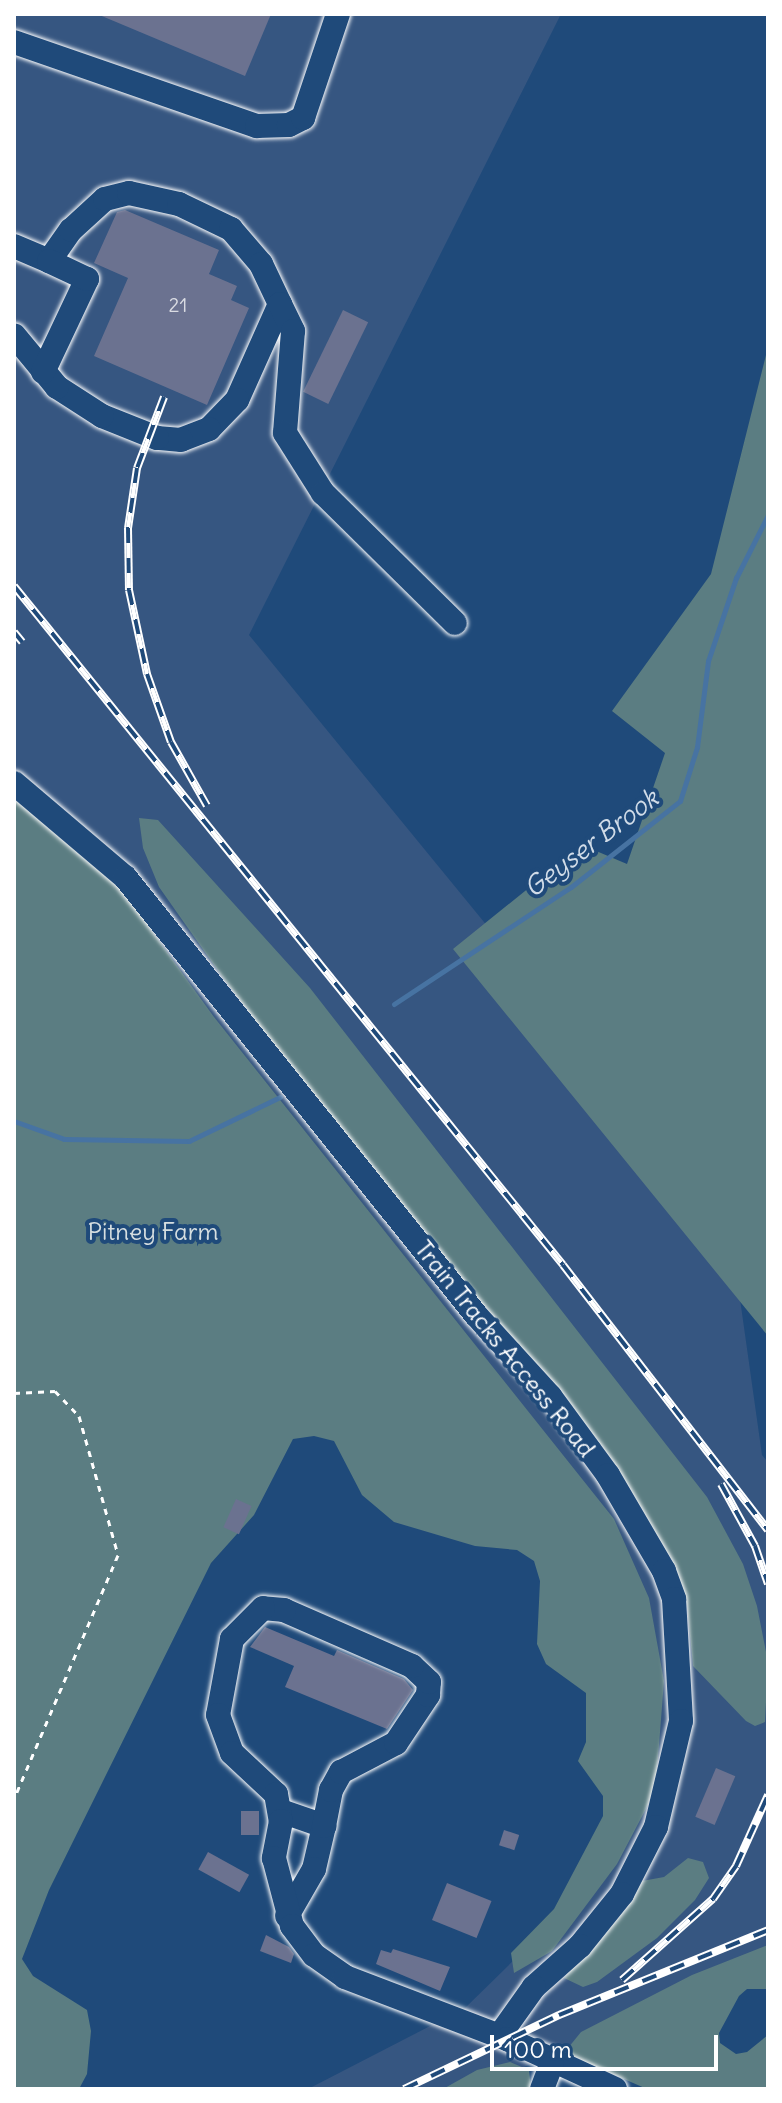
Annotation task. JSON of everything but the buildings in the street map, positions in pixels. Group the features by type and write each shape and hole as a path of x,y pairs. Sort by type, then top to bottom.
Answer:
{"street":[{"path":"14,42 257,126 289,125 303,118 338,14"},
{"path":"49,261 71,230 105,199 129,193 179,204 231,229 261,264 293,331 285,433 323,493 455,623"},
{"path":"14,246 87,279 43,372"},
{"path":"14,335 43,372 102,416 157,438 181,440 209,429 237,400 280,304"},
{"name":"Train Tracks Access Road","path":"14,783 125,877 199,966 476,1315 550,1396 608,1475 664,1571 674,1599 681,1721 656,1827 622,1894 580,1946 534,1987 503,2038"},
{"path":"287,1916 314,1869 331,1790 341,1772 396,1743 413,1723 428,1695 425,1674 284,1610 263,1608 232,1639 218,1715 222,1737 276,1794 281,1811 274,1858 287,1916 314,1955 345,1977 503,2038 552,2063 615,2089"},
{"path":"281,1811 324,1826"},
{"path":"542,2089 552,2063"}],"path":[{"path":"14,1393 55,1391 79,1416 118,1555 14,1799"}],"shaded area":[{"path":"14,14 561,14 249,635 729,1221 762,1455 768,1462 768,1953 477,2089 308,2089 465,2008 567,1908 641,1751 626,1595 14,857"}],"green space":[{"path":"768,347 768,1336 453,949 582,845 627,864 665,753 612,711 711,574"},
{"name":"Pitney Farm","path":"14,781 79,830 214,1017 614,1519 649,1598 664,1681 656,1783 648,1805 617,1864 552,1951 514,1973 511,1953 554,1909 603,1816 603,1796 578,1761 586,1742 586,1693 546,1664 537,1644 540,1581 534,1561 517,1550 475,1546 394,1522 362,1495 334,1441 314,1436 293,1439 254,1515 211,1563 49,1890 22,1959 33,1976 87,2010 91,2031 87,2074 79,2089 14,2089"},
{"path":"139,818 158,820 310,988 707,1497 743,1564 757,1606 768,1662 765,1722 755,1726 746,1721 693,1666 687,1605 676,1575 543,1378 316,1101 221,975 159,887 143,848"},
{"path":"688,1858 703,1862 709,1878 695,1900 657,1938 597,1982 583,1987 564,1978 642,1881 664,1877"},
{"path":"768,1945 768,1989 747,1989 739,1996 719,2033 720,2043 736,2054 747,2052 768,2035 768,2089 647,2089 573,2057 568,2048 581,2032 692,1975"},
{"path":"510,2062 529,2070 531,2089 443,2089 477,2070"}],"waterway":[{"name":"Geyser Brook","path":"394,1004 571,887 680,801 697,747 708,661 736,578 768,515"},
{"name":"Geyser Brook","path":"14,1121 64,1139 189,1141 280,1097"}],"railway":[{"path":"164,397 137,468 128,528 129,590 147,674 171,742 207,806"},
{"path":"14,586 563,1265 768,1530"},
{"path":"14,632 22,642"},
{"path":"721,1484 755,1546 768,1584"},
{"path":"622,1980 713,1899 736,1866 768,1795"},
{"path":"404,2089 559,2015 768,1930"}]}
